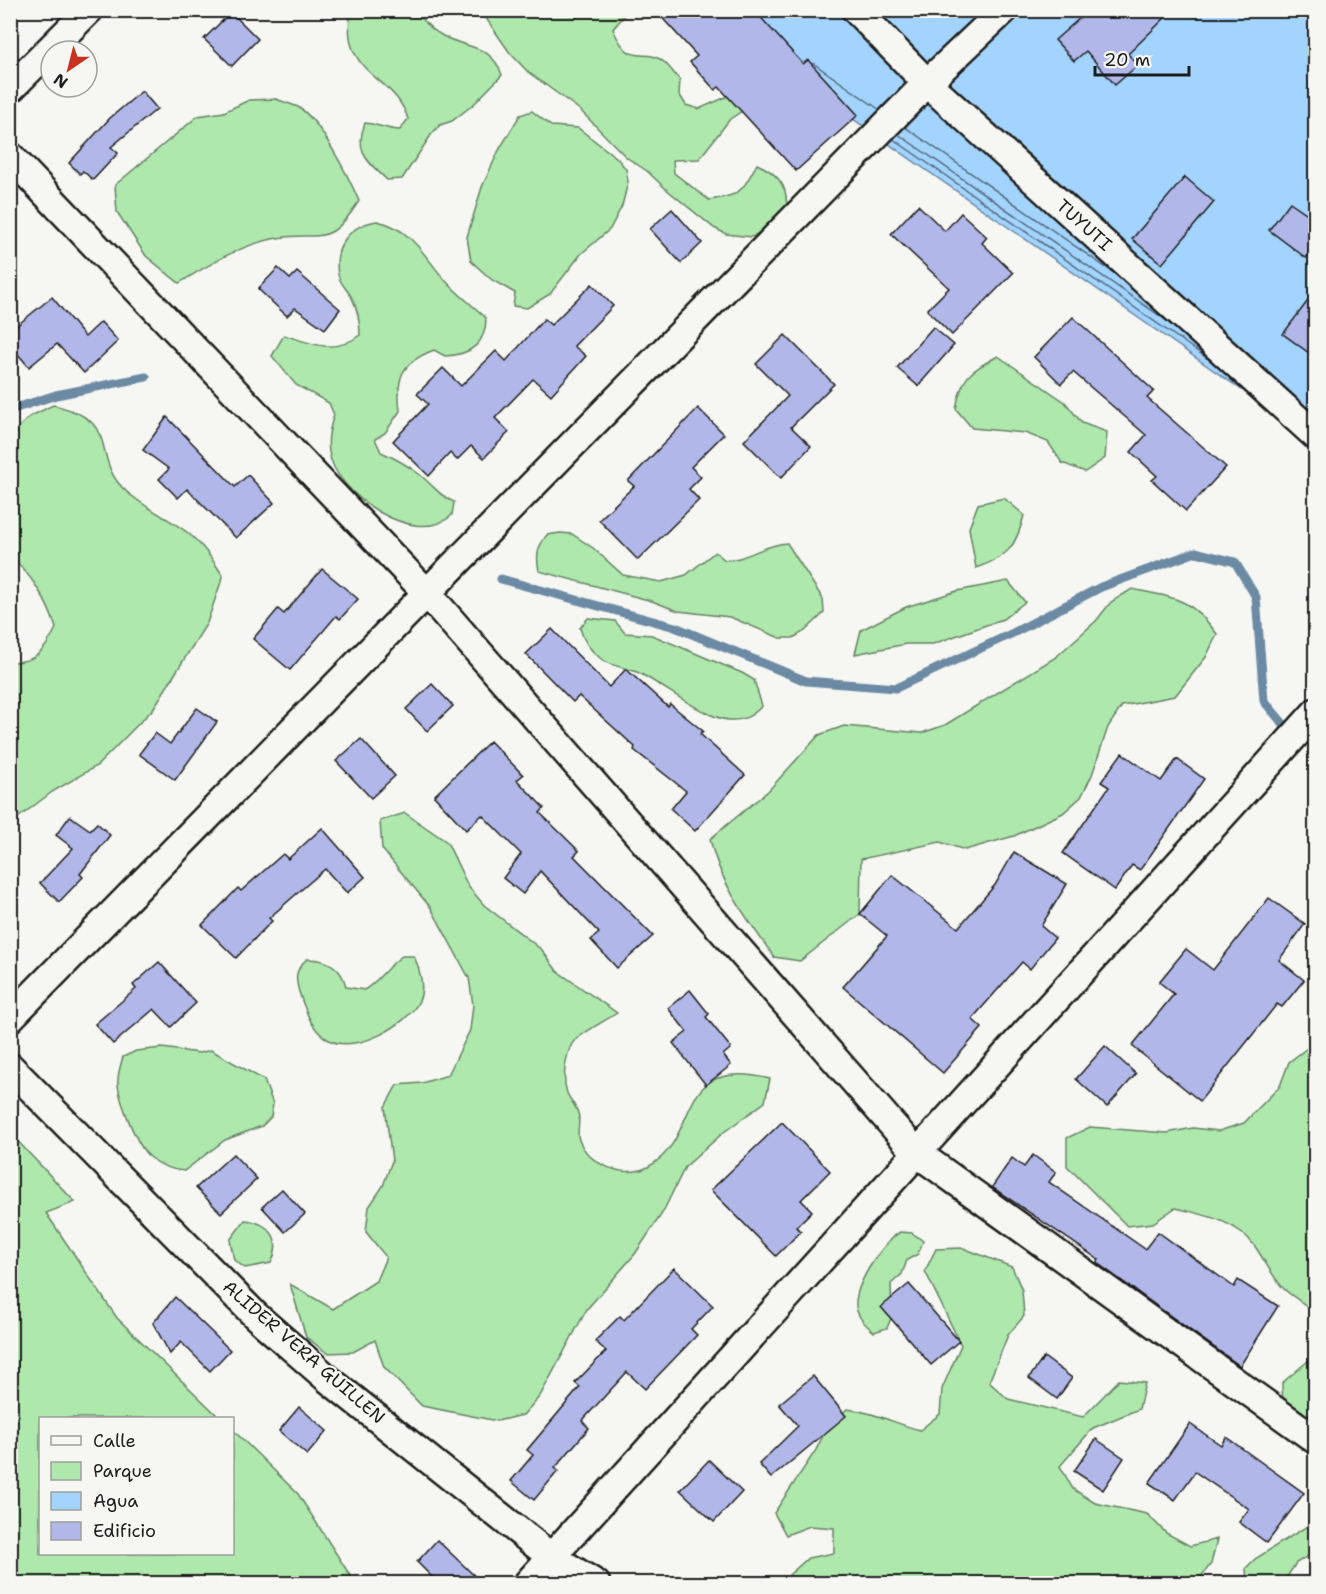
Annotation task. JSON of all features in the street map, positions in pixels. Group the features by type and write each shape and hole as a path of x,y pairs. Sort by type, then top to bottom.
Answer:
{"street":[{"path":"10,89 88,10"},
{"name":"TUYUTI","path":"855,10 927,83 1316,436"},
{"path":"10,1018 927,83 1004,10"},
{"path":"10,156 426,592 917,1153 1316,1440"},
{"path":"527,1584 1316,712"},
{"name":"ALIDER VERA GUILLEN","path":"10,1067 256,1316 328,1379 550,1556 596,1584"}],"green space":[{"path":"351,11 415,11 439,34 485,52 498,65 502,75 474,104 452,121 440,125 402,179 387,180 368,161 362,149 361,141 365,123 400,130 408,119 392,92 360,62 353,49 349,33"},
{"path":"481,11 628,11 613,29 620,42 632,53 657,57 666,64 680,80 679,94 686,105 699,109 735,93 742,111 730,119 699,159 673,160 674,173 709,200 739,191 757,164 772,173 782,184 786,198 785,215 752,237 726,234 714,228 647,171 626,157 580,110 528,72 510,53"},
{"path":"276,99 298,107 307,114 333,150 359,201 348,217 330,233 259,242 224,257 179,283 146,256 117,212 115,185 198,116 224,112 249,100"},
{"path":"532,111 551,126 578,128 617,158 626,169 628,182 622,206 610,229 581,254 550,294 527,308 513,306 515,293 492,280 471,261 467,237 482,187 499,150 520,115"},
{"path":"377,221 408,236 450,285 486,318 480,341 469,350 445,356 434,350 407,366 400,381 400,411 385,433 375,439 381,452 410,468 454,502 452,515 437,524 418,525 399,521 379,512 346,484 335,468 329,452 329,433 334,415 329,403 296,385 272,356 284,335 314,344 332,346 341,345 360,335 356,307 339,277 338,254 351,232 367,223"},
{"path":"998,356 1065,402 1082,423 1107,432 1105,458 1085,472 1062,463 1048,442 1025,433 972,428 956,409 961,389 968,376"},
{"path":"53,405 75,412 89,421 98,431 109,466 127,492 193,538 223,576 207,623 153,709 98,765 52,792 11,823 11,662 20,662 34,657 44,648 56,628 38,589 11,556 11,435 29,417"},
{"path":"1004,498 1024,515 1018,535 1003,555 976,568 969,528 978,504"},
{"path":"572,534 593,548 623,575 661,582 686,575 715,552 725,560 733,559 787,543 823,599 824,613 805,631 793,638 780,638 730,617 678,611 652,601 539,571 538,556 541,544 547,535"},
{"path":"1008,581 1025,602 1003,619 933,644 906,644 855,654 861,630 906,607 957,591"},
{"path":"1132,589 1171,597 1190,606 1217,634 1206,657 1175,696 1122,706 1108,727 1092,775 1081,797 1063,813 1014,836 965,850 940,842 861,859 860,914 800,961 774,957 728,886 710,839 768,791 819,735 844,726 922,733 945,725 1056,657 1096,621 1111,602"},
{"path":"588,618 615,621 625,633 652,635 742,673 754,680 762,706 743,719 734,720 720,718 697,708 639,673 600,658 587,644 580,628"},
{"path":"405,813 447,842 468,886 484,905 542,950 557,971 617,1013 575,1040 565,1068 567,1093 579,1116 579,1140 584,1149 599,1163 628,1171 648,1167 665,1154 702,1088 717,1078 739,1075 770,1079 765,1102 724,1132 685,1167 663,1212 635,1254 587,1309 540,1396 523,1415 497,1421 422,1406 384,1367 375,1340 353,1352 327,1353 306,1337 290,1284 333,1309 376,1281 386,1257 366,1232 369,1207 383,1186 392,1161 385,1107 397,1085 422,1083 448,1075 470,1030 473,1005 469,978 431,908 382,849 380,821"},
{"path":"402,956 414,956 422,984 419,1001 404,1020 379,1035 352,1043 329,1040 318,1032 307,1014 297,984 298,971 307,959 328,963 341,974 346,987 364,990"},
{"path":"1315,1042 1315,1314 1283,1288 1254,1245 1229,1224 1175,1208 1153,1223 1127,1226 1067,1166 1067,1138 1090,1127 1167,1133 1193,1128 1219,1131 1244,1123 1280,1086 1289,1062"},
{"path":"162,1048 199,1053 211,1050 264,1080 273,1104 271,1117 262,1126 225,1140 184,1171 171,1169 158,1163 145,1152 130,1124 119,1093 118,1081 123,1057 136,1051"},
{"path":"10,1133 75,1202 46,1213 117,1318 219,1417 39,1417 39,1555 234,1555 234,1431 298,1494 355,1583 11,1583"},
{"path":"245,1220 261,1225 272,1234 276,1247 271,1263 245,1268 234,1260 230,1240"},
{"path":"900,1232 912,1233 923,1241 918,1254 907,1260 902,1274 891,1284 892,1316 887,1328 874,1332 866,1325 857,1311 858,1291 877,1256"},
{"path":"963,1248 1012,1267 1022,1290 1024,1316 1008,1335 989,1382 1008,1399 1083,1417 1119,1380 1145,1383 1139,1409 1093,1428 1060,1466 1073,1489 1095,1503 1147,1514 1166,1533 1190,1546 1217,1539 1211,1564 1196,1583 792,1583 789,1575 808,1558 834,1553 834,1528 810,1526 786,1535 774,1513 816,1450 827,1427 847,1409 920,1430 940,1414 942,1389 961,1345 925,1271 936,1249"},
{"path":"1315,1355 1315,1420 1301,1428 1283,1410 1282,1383"},
{"path":"1315,1521 1315,1552 1296,1563 1283,1583 1247,1583 1246,1568 1255,1559"}],"water":[{"path":"698,11 1315,11 1315,441"}],"building":[{"path":"655,10 754,10 803,64 808,60 858,115 796,171 719,87 715,90 690,62 697,56"},
{"path":"1089,10 1173,10 1128,54 1138,65 1115,85 1086,51 1074,61 1055,40"},
{"path":"231,12 258,39 232,66 204,39"},
{"path":"142,91 157,109 111,147 118,153 93,180 83,171 80,174 69,163 110,118"},
{"path":"1185,177 1214,202 1162,264 1132,239"},
{"path":"1290,202 1316,220 1316,245 1306,258 1269,230"},
{"path":"918,205 945,231 961,213 987,237 982,243 1013,273 952,335 927,310 949,288 891,234"},
{"path":"672,209 702,243 681,263 650,229"},
{"path":"278,268 290,279 297,272 340,309 325,329 295,308 287,316 258,289"},
{"path":"592,284 613,306 574,346 586,356 551,395 533,379 495,418 509,432 484,458 471,446 457,460 450,453 429,476 393,441 428,404 417,394 443,368 461,386 496,351 506,361 544,319 551,325"},
{"path":"1316,290 1316,358 1283,334"},
{"path":"52,297 85,337 101,322 118,341 84,373 57,344 29,367 10,345 10,331"},
{"path":"1073,317 1154,391 1147,398 1226,467 1186,511 1152,480 1157,476 1131,452 1146,435 1073,372 1061,384 1034,357"},
{"path":"933,327 954,345 918,386 897,368"},
{"path":"785,335 834,384 791,427 811,446 781,478 744,441 788,396 756,364"},
{"path":"698,408 724,434 691,467 701,477 689,489 699,500 638,560 599,520 634,486 628,481"},
{"path":"167,417 235,487 248,475 274,503 236,538 187,489 178,498 159,479 169,469 143,450"},
{"path":"322,569 358,599 340,619 336,616 290,670 253,639 278,609 284,614"},
{"path":"552,629 609,687 626,669 668,707 670,704 703,731 700,734 745,775 695,831 671,809 686,791 634,750 635,747 579,696 573,702 526,654"},
{"path":"432,684 453,706 427,731 406,709"},
{"path":"197,708 217,722 175,780 139,754 155,733 170,744"},
{"path":"361,739 395,776 371,798 336,761"},
{"path":"490,741 523,775 517,780 544,808 540,813 579,851 574,856 653,936 617,968 591,940 599,933 540,871 523,894 503,878 521,854 482,815 466,830 434,796"},
{"path":"1122,753 1161,781 1177,759 1204,779 1140,870 1132,865 1115,890 1063,853 1109,787 1101,782"},
{"path":"70,816 90,830 97,823 110,835 80,874 83,877 59,902 40,883 73,848 56,835"},
{"path":"322,828 365,877 347,893 325,869 269,918 272,921 236,958 202,925 238,888 241,891 283,854 288,859"},
{"path":"1014,852 1067,884 1041,926 1055,938 1030,969 1022,962 972,1019 982,1028 943,1073 843,987 887,936 860,914 892,875 958,928 995,885"},
{"path":"1269,898 1305,924 1279,960 1304,980 1282,1007 1277,1004 1200,1101 1132,1046 1174,994 1159,982 1186,949 1213,970"},
{"path":"159,962 196,1003 171,1027 154,1009 113,1044 95,1024 136,989 133,985"},
{"path":"690,990 709,1014 706,1017 731,1048 723,1055 731,1065 706,1085 673,1043 687,1032 668,1008"},
{"path":"1105,1046 1136,1074 1107,1107 1076,1079"},
{"path":"782,1122 830,1171 801,1200 812,1211 796,1227 801,1231 776,1256 711,1190"},
{"path":"233,1154 257,1179 221,1213 196,1188"},
{"path":"1033,1155 1056,1172 1049,1182 1145,1249 1158,1232 1234,1287 1238,1280 1278,1306 1240,1366 1097,1263 1099,1260 992,1187 1012,1158 1024,1167"},
{"path":"282,1189 305,1214 285,1232 262,1207"},
{"path":"674,1268 713,1306 691,1329 697,1335 645,1389 627,1372 582,1421 589,1428 555,1468 558,1471 534,1500 511,1481 533,1455 527,1450 580,1387 575,1383 606,1351 595,1341 620,1316 624,1320"},
{"path":"909,1284 959,1341 931,1365 881,1307"},
{"path":"175,1297 230,1350 210,1371 181,1342 170,1354 153,1323"},
{"path":"1044,1357 1072,1378 1057,1399 1029,1378"},
{"path":"813,1376 846,1416 771,1478 759,1464 798,1426 779,1404"},
{"path":"299,1407 327,1431 307,1455 279,1431"},
{"path":"1190,1424 1221,1445 1226,1437 1304,1493 1267,1543 1239,1522 1249,1509 1195,1472 1175,1500 1149,1483"},
{"path":"1096,1439 1124,1458 1103,1490 1074,1471"},
{"path":"709,1460 742,1492 714,1522 680,1490"},
{"path":"437,1540 483,1584 439,1584 417,1562"}],"waterway":[{"path":"10,410 56,395 146,377"},
{"path":"501,579 675,627 806,681 896,688 1013,633 1101,587 1196,552 1235,562 1256,597 1264,701 1286,727"}]}
